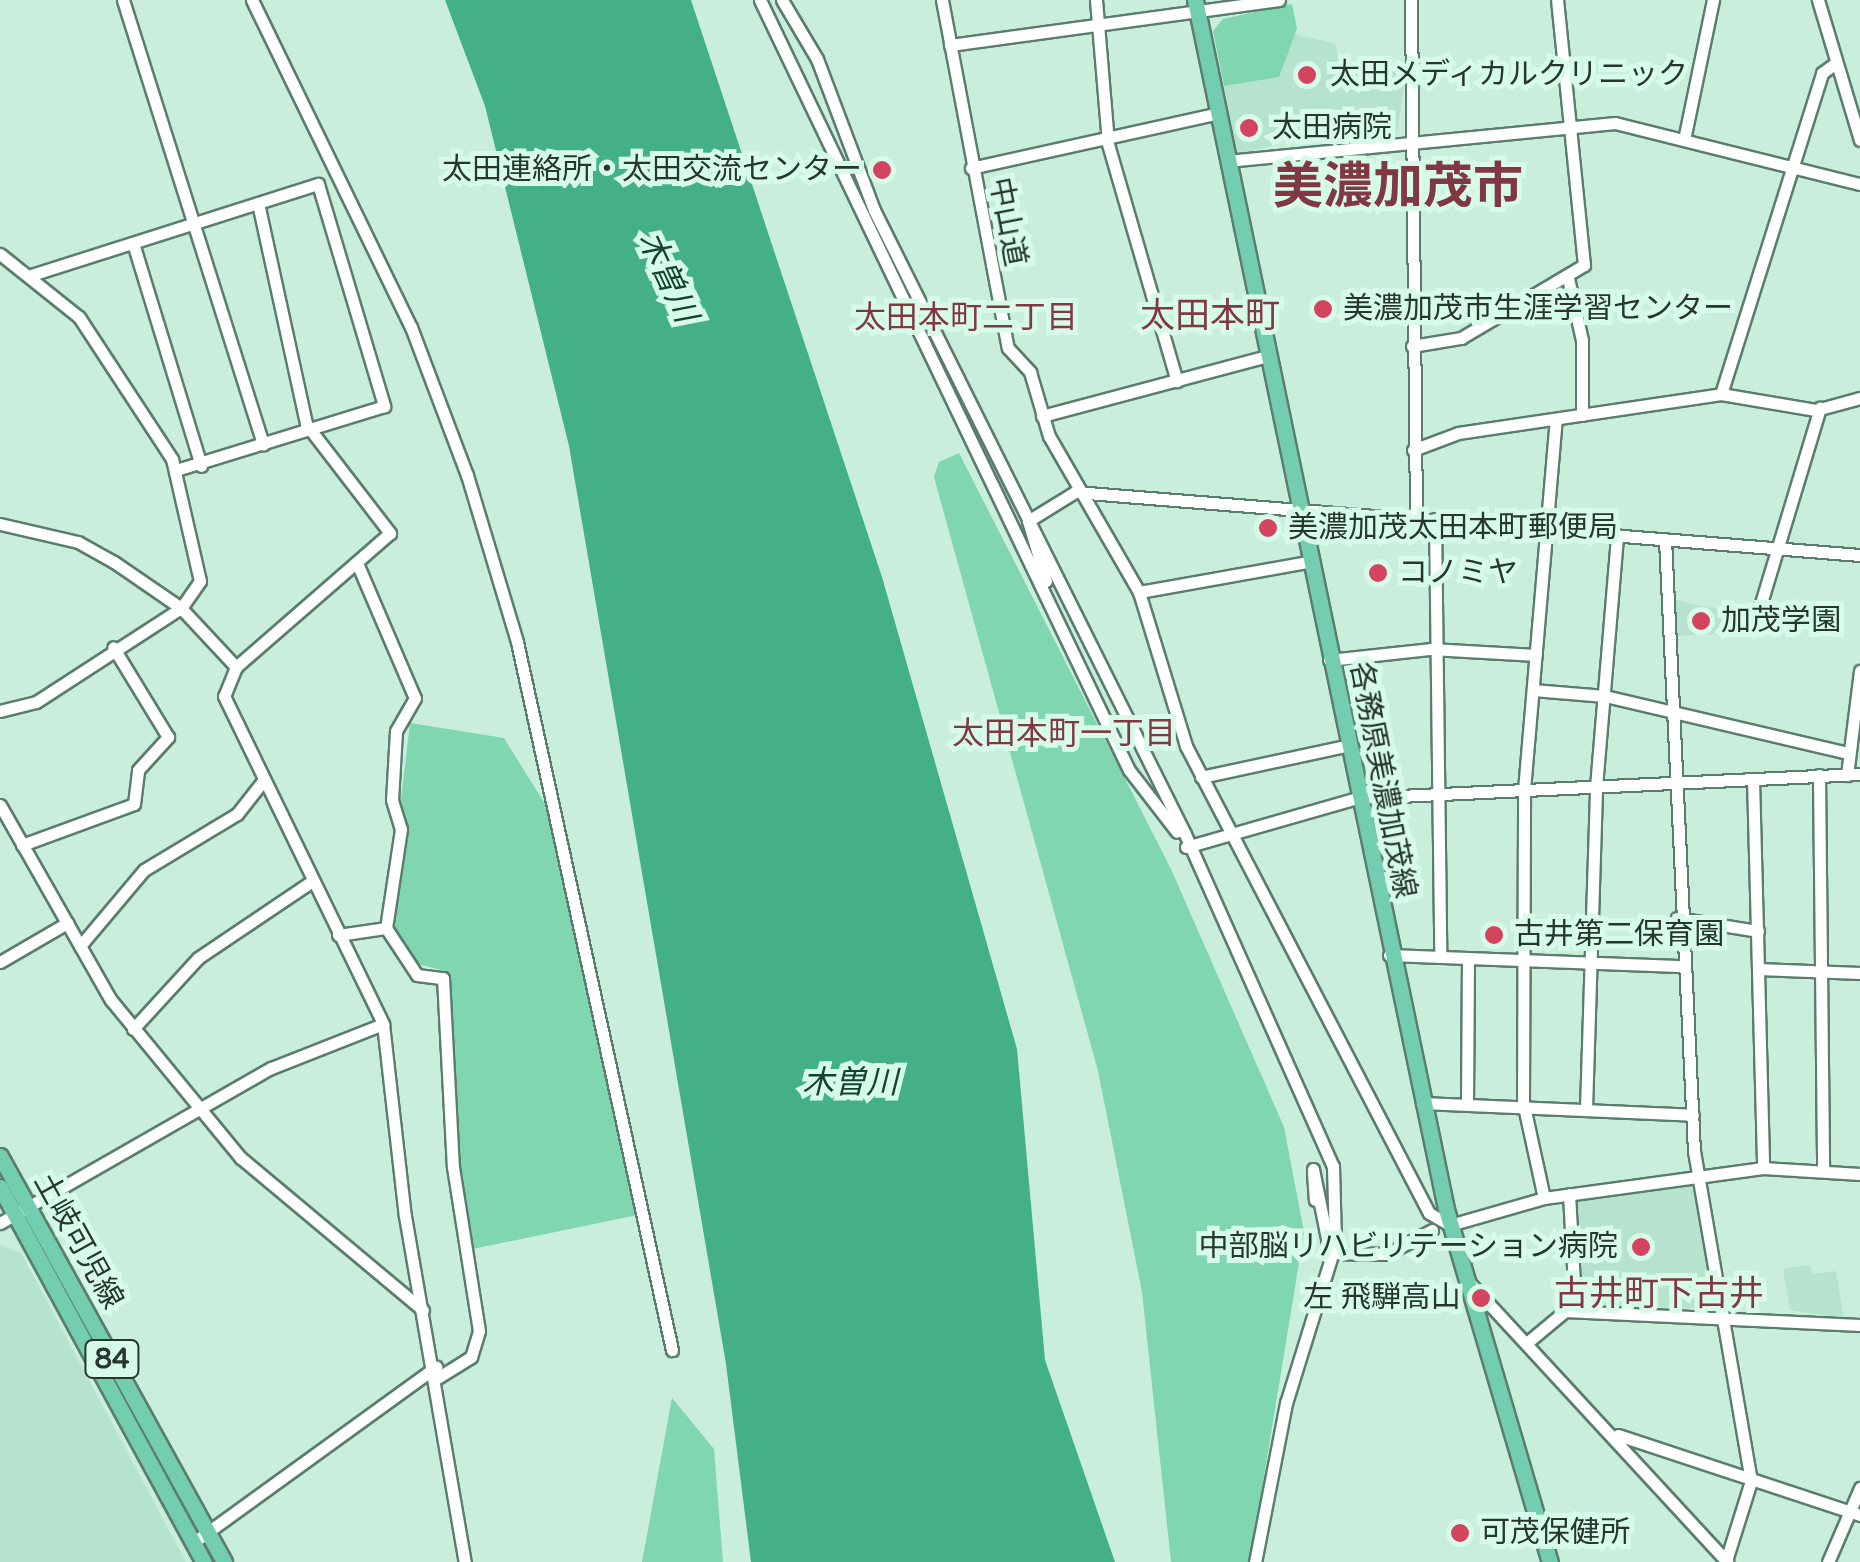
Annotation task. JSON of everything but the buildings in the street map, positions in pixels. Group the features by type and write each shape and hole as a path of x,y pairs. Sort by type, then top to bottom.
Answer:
{"main road":[{"name":"各務原美濃加茂線","path":"1195,0 1268,356 1295,510 1422,1103 1450,1225 1550,1562"},
{"name":"土岐可児線","path":"0,1156 14,1216 210,1533 224,1562"},
{"name":"土岐可児線","path":"0,1187 204,1562"}],"street":[{"path":"123,0 262,444"},
{"path":"252,0 411,327 467,475 517,642 672,1350"},
{"path":"760,0 1129,770 1189,852"},
{"path":"782,0 817,58 874,210 1189,852 1334,1166 1330,1253 1286,1403 1255,1562"},
{"name":"中山道","path":"942,0 1006,341 1030,372 1042,416 1140,592 1201,776 1428,1213 1450,1225"},
{"path":"1096,0 1108,144 1177,381"},
{"path":"950,45 1096,20 1198,17 1279,0"},
{"path":"1411,0 1416,518"},
{"path":"1412,346 1461,338 1568,278 1584,265 1573,125 1556,0"},
{"path":"1685,135 1714,0"},
{"path":"1818,0 1860,140"},
{"path":"1721,394 1797,164 1822,73 1836,64"},
{"path":"971,168 1108,144 1218,113"},
{"path":"1228,161 1573,125 1685,135 1860,184"},
{"path":"31,276 318,184 384,406 201,466 176,470"},
{"path":"258,204 312,430 390,533 236,666 226,708 309,883 383,1024 423,1310 437,1372 465,1562"},
{"path":"0,238 4,259 31,276 78,317 176,470 200,581 181,608 113,647 36,702 0,711"},
{"path":"133,244 201,466"},
{"path":"1568,278 1582,340 1582,414"},
{"path":"1042,416 1268,356"},
{"path":"1413,450 1458,433 1721,394 1820,408 1860,398"},
{"path":"1755,623 1820,408"},
{"path":"1544,1198 1523,1102 1524,790 1556,420"},
{"path":"1028,522 1082,492 1860,555"},
{"path":"1434,519 1432,649 1440,957"},
{"path":"1028,522 1047,597"},
{"path":"0,524 78,542 181,608 236,666"},
{"path":"1586,1108 1596,787 1617,535"},
{"path":"1665,540 1678,966 1698,1176 1751,1481 1727,1561"},
{"path":"1140,592 1308,562"},
{"path":"194,1542 437,1372 471,1357 478,1331 453,1167 440,972 417,975 386,928 402,829 392,800 396,731 414,698 357,563"},
{"path":"22,845 134,804 138,770 168,737 113,647"},
{"path":"1330,660 1432,649 1536,655"},
{"path":"1189,852 1232,830 1357,798 1854,774 1848,753 1860,671"},
{"path":"1533,690 1604,696 1670,716 1848,753"},
{"path":"1201,776 1346,746"},
{"path":"1818,775 1815,972 1824,1170"},
{"path":"1753,779 1762,1168"},
{"path":"80,946 144,870 237,814 263,781"},
{"path":"0,805 132,1029 241,1158 423,1310"},
{"path":"132,1029 198,958 309,883"},
{"path":"1677,918 1758,931"},
{"path":"0,962 67,923"},
{"path":"338,935 386,928"},
{"path":"1389,955 1678,966"},
{"path":"1466,1102 1468,958"},
{"path":"1758,969 1860,973"},
{"path":"14,1216 307,1050 383,1024"},
{"path":"1422,1103 1523,1102 1693,1115"},
{"path":"1450,1225 1544,1198 1762,1168 1860,1174"},
{"path":"1315,1200 1313,1169 1330,1253"},
{"path":"1529,1341 1565,1311 1574,1284 1569,1194"},
{"path":"1330,1253 1374,1257 1432,1230"},
{"path":"1467,1280 1529,1341 1727,1561"},
{"path":"1565,1311 1722,1313 1860,1325"},
{"path":"1614,1434 1854,1514"},
{"path":"1828,1562 1854,1514 1860,1488"}],"shaded area":[{"path":"1292,4 1297,29 1279,77 1224,86 1213,31 1223,19"},
{"path":"1294,34 1336,44 1339,67 1407,71 1396,137 1277,133 1277,145 1237,154 1224,86 1279,77"},
{"path":"959,453 1171,869 1284,1127 1304,1232 1250,1562 1171,1562 1142,1292 1098,1071 934,477 939,462"},
{"name":"加茂学園","path":"1671,599 1722,610 1729,624 1723,634 1671,636"},
{"path":"410,723 504,738 560,828 647,1213 463,1251 445,971 418,964 386,928"},
{"name":"中部脳リハビリテーション病院","path":"1696,1186 1718,1308 1573,1306 1576,1201"},
{"path":"0,1245 21,1253 186,1562 0,1562"},
{"path":"1810,1265 1812,1274 1836,1271 1844,1319 1790,1310 1783,1269"},
{"path":"672,1398 714,1449 723,1562 642,1562"}],"water":[{"name":"木曽川","path":"445,0 691,0 882,577 1017,1049 1045,1360 1115,1562 751,1562 726,1364 569,446 485,106"}],"place":[{"name":"太田メディカルクリニック","path":"1307,75"},
{"name":"太田病院","path":"1249,128"},
{"name":"太田連絡所・太田交流センター","path":"882,170"},
{"name":"美濃加茂市生涯学習センター","path":"1323,309"},
{"name":"美濃加茂太田本町郵便局","path":"1268,528"},
{"name":"コノミヤ","path":"1378,573"},
{"name":"加茂学園","path":"1701,621"},
{"name":"古井第二保育園","path":"1494,935"},
{"name":"中部脳リハビリテーション病院","path":"1641,1247"},
{"name":"左 飛騨高山","path":"1481,1298"},
{"name":"可茂保健所","path":"1460,1533"}],"district":[{"name":"美濃加茂市","path":"1398,188"},
{"name":"太田本町","path":"1210,316"},
{"name":"太田本町二丁目","path":"966,318"},
{"name":"太田本町一丁目","path":"1064,734"},
{"name":"古井町下古井","path":"1659,1294"}]}
